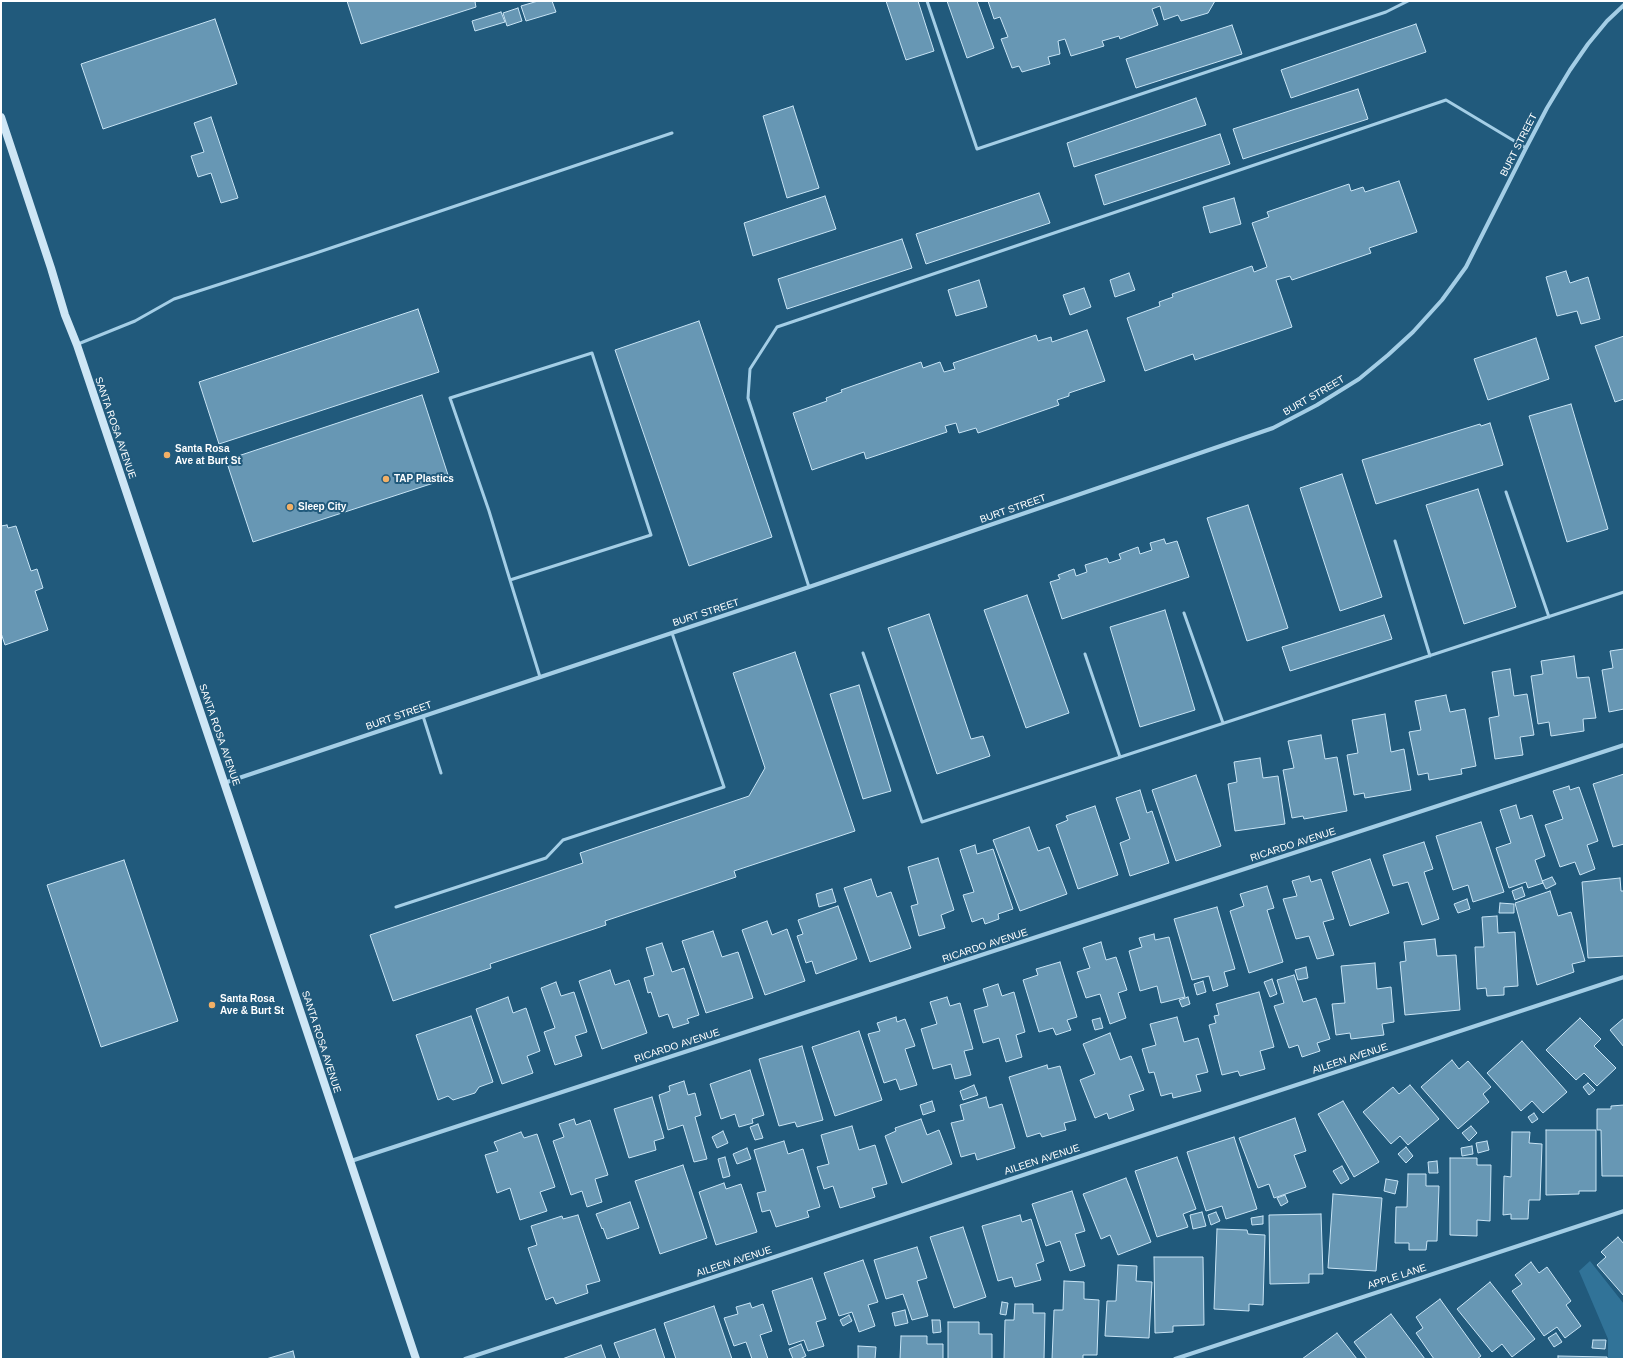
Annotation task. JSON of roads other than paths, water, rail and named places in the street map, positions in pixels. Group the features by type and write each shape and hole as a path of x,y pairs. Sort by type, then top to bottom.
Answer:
{"main road":[{"name":"SANTA ROSA AVENUE","path":"1,117 65,315 77,345 416,1359"}],"street":[{"name":"BURT STREET","path":"224,783 809,587 1273,428 1317,406 1359,379 1388,355 1413,332 1442,300 1466,267 1547,108 1570,70 1593,39 1624,5"},
{"name":"RICARDO AVENUE","path":"351,1161 1624,745"},
{"name":"AILEEN AVENUE","path":"465,1359 1624,977"},
{"name":"APPLE LANE","path":"1175,1359 1624,1211"}],"lane":[{"path":"927,1 977,149 1379,14 1408,1"},
{"path":"809,587 748,398 750,369 777,327 1446,100 1526,148"},
{"path":"77,345 135,321 174,299 313,254 672,133"},
{"path":"510,580 651,535 592,353 450,398 489,511 510,580 540,677"},
{"path":"1506,492 1549,617"},
{"path":"1395,541 1430,656"},
{"path":"863,653 922,822 1624,592"},
{"path":"1184,613 1223,723"},
{"path":"396,907 546,858 563,840 724,787 672,633"},
{"path":"1085,654 1120,757"},
{"path":"423,716 441,773"}],"place":[{"name":"Santa Rosa Ave at Burt St","path":"167,455"},
{"name":"TAP Plastics","path":"386,479"},
{"name":"Sleep City","path":"290,507"},
{"name":"Santa Rosa Ave & Burt St","path":"212,1005"}]}
